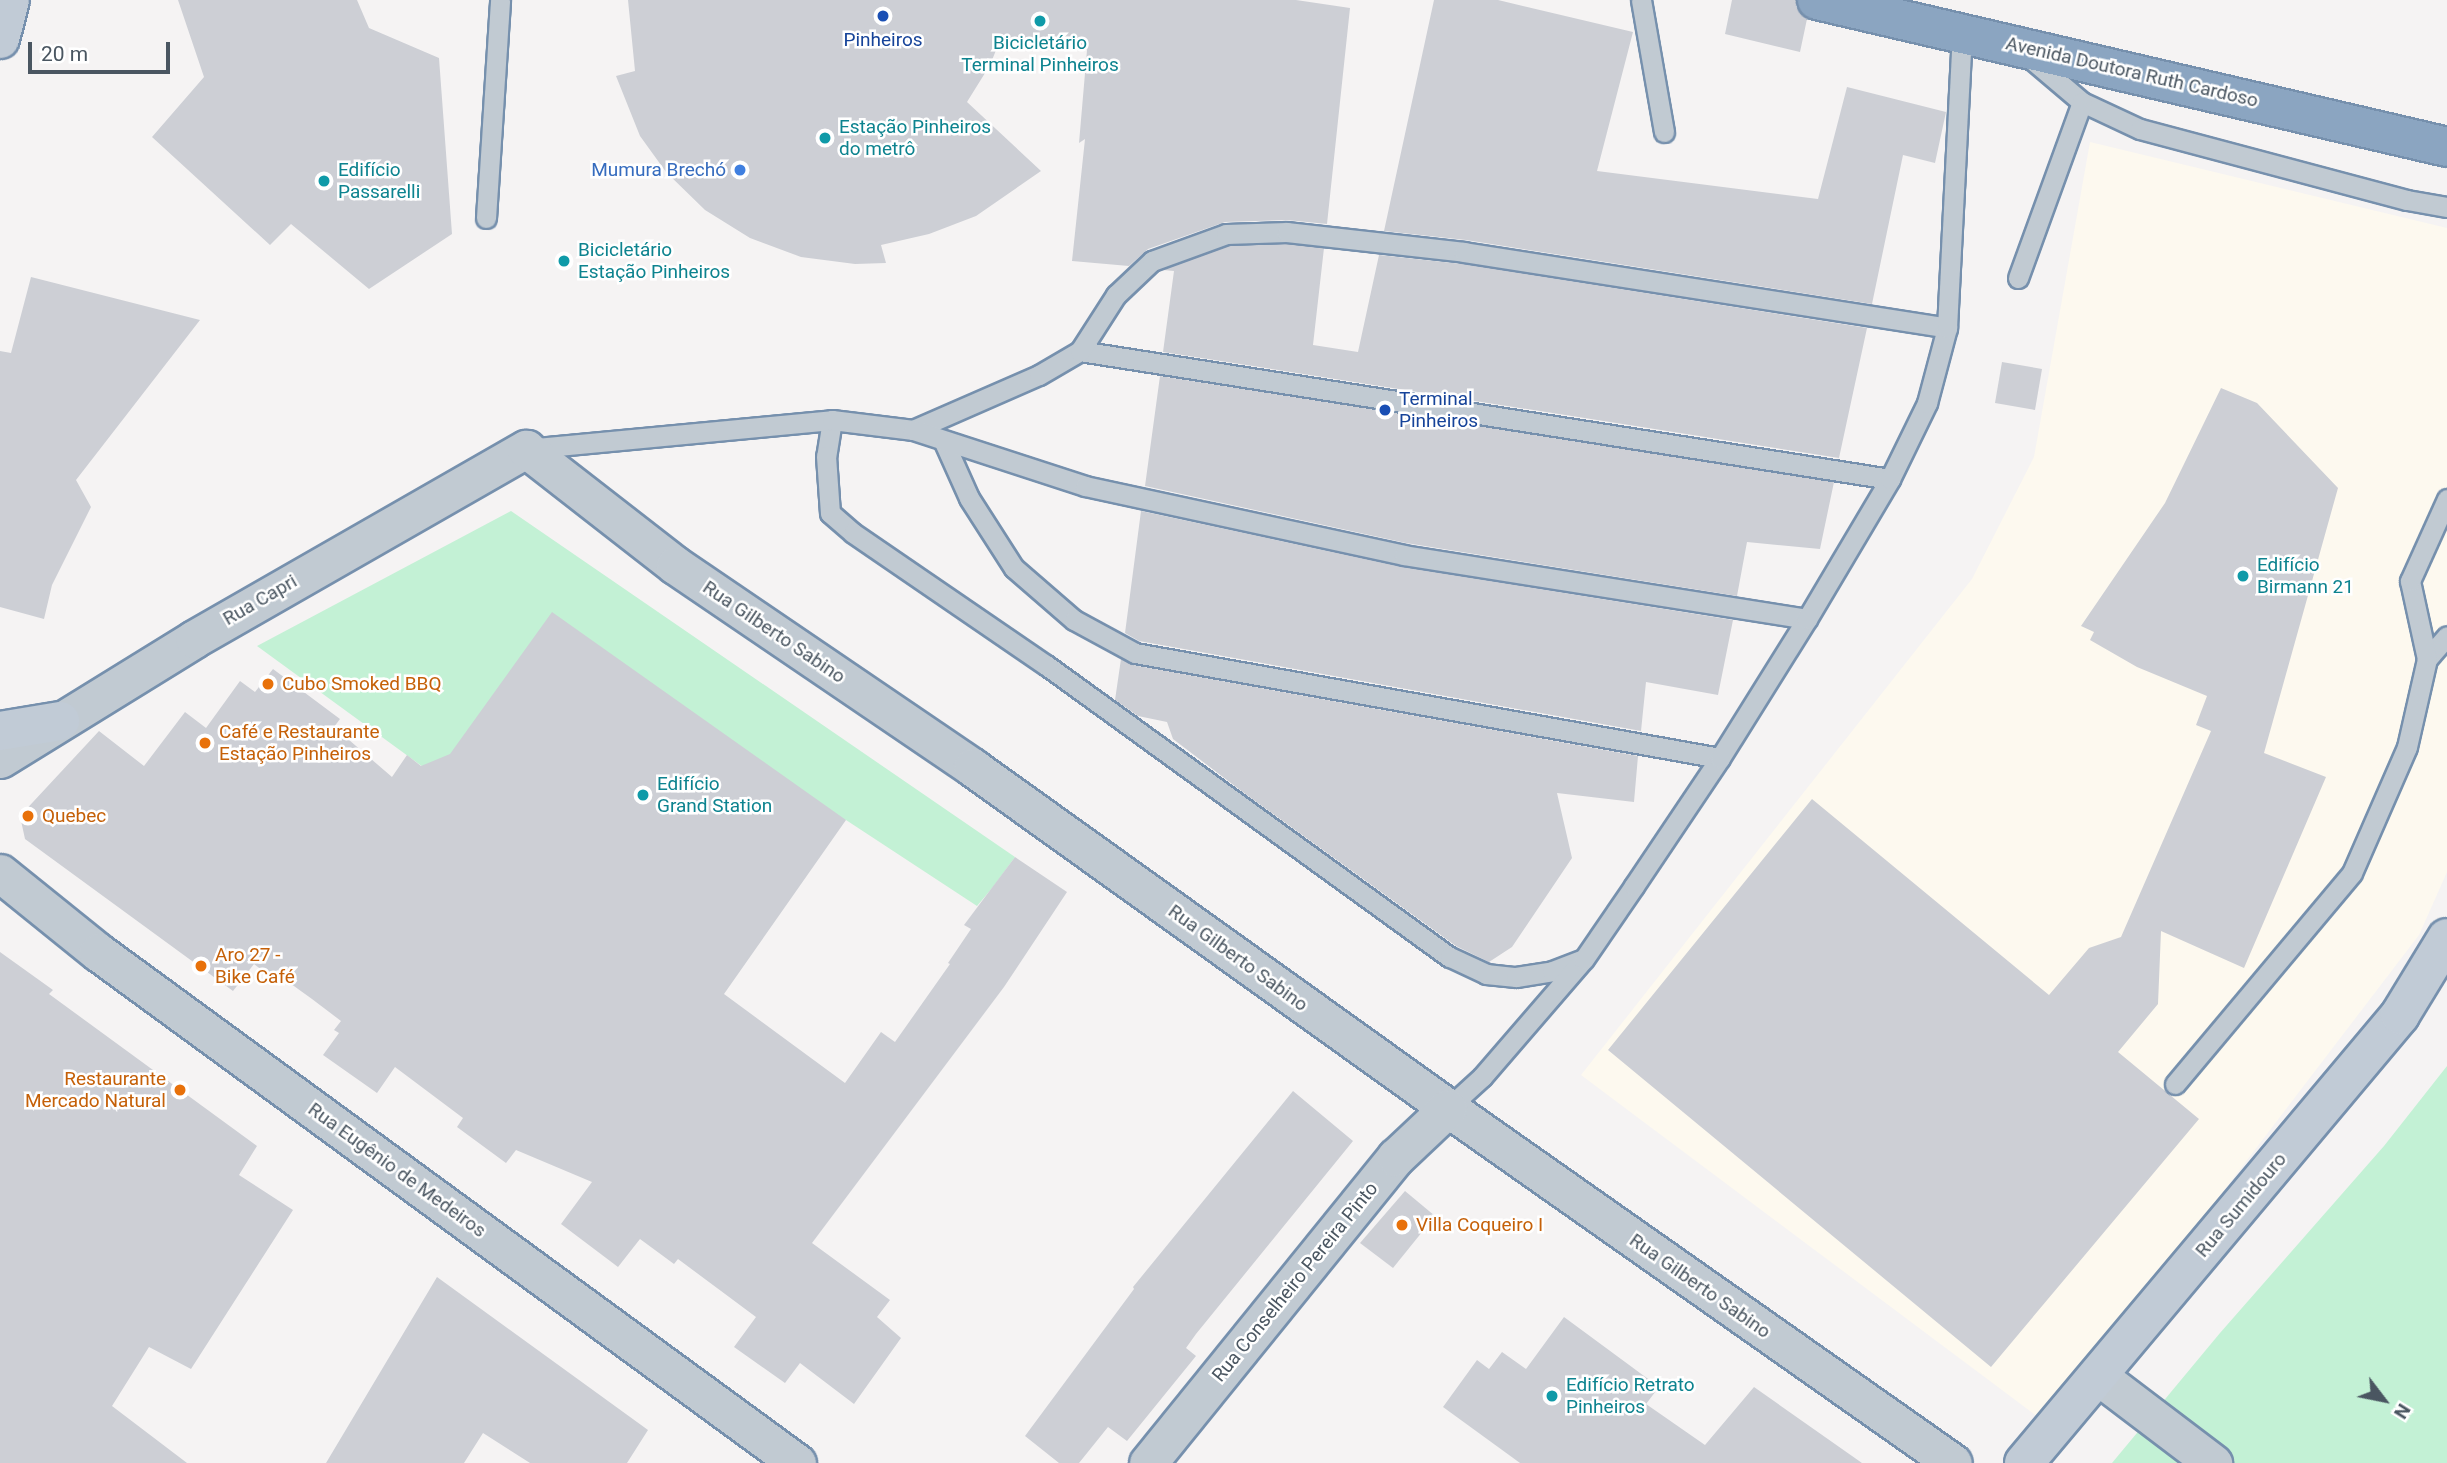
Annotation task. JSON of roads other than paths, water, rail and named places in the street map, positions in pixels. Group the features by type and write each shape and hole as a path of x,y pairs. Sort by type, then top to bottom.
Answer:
{"highway":[{"name":"Avenida Doutora Ruth Cardoso","path":"1817,0 2447,147"}],"main road":[{"path":"0,39 10,0"},
{"path":"0,731 60,721"},
{"name":"Rua Sumidouro","path":"2024,1463 2400,1015 2447,938"}],"street":[{"name":"Rua Capri","path":"0,759 373,533 526,449"},
{"name":"Rua Gilberto Sabino","path":"526,449 675,565 972,767 1448,1108 1953,1463"},
{"name":"Rua Eugênio de Medeiros","path":"0,873 98,952 797,1463"},
{"name":"Rua Conselheiro Pereira Pinto","path":"1149,1463 1396,1157 1448,1108"},
{"path":"2097,1375 2213,1463"}],"lane":[{"path":"1641,0 1664,132"},
{"path":"486,218 506,3"},
{"path":"1448,1108 1482,1077 1584,959 1720,758 1807,619 1890,479 1927,403 1947,328 1962,32"},
{"path":"2013,44 2082,102 2140,129 2407,200 2447,207"},
{"path":"2018,278 2082,102"},
{"path":"913,430 1039,375 1080,351 1116,295 1152,261 1226,234 1287,233 1464,252 1947,328"},
{"path":"1080,351 1890,479"},
{"path":"526,449 832,420 913,430 1085,486 1404,555 1807,619"},
{"path":"832,420 826,456 829,503 831,513 853,533 1046,665 1450,957 1486,974 1516,977 1552,971 1584,959"},
{"path":"944,442 969,498 1014,568 1074,620 1135,653 1720,758"},
{"path":"2175,1084 2352,873 2407,747 2427,659 2410,581 2447,499"},
{"path":"2427,659 2447,636"}],"place":[{"name":"Pinheiros","path":"883,16"},
{"name":"Bicicletário Terminal Pinheiros","path":"1040,21"},
{"name":"Estação Pinheiros do metrô","path":"825,138"},
{"name":"Mumura Brechó","path":"740,170"},
{"name":"Edifício Passarelli","path":"324,181"},
{"name":"Bicicletário Estação Pinheiros","path":"564,261"},
{"name":"Terminal Pinheiros","path":"1385,410"},
{"name":"Edifício Birmann 21","path":"2243,576"},
{"name":"Cubo Smoked BBQ","path":"268,684"},
{"name":"Café e Restaurante Estação Pinheiros","path":"205,743"},
{"name":"Edifício Grand Station","path":"643,795"},
{"name":"Quebec","path":"28,816"},
{"name":"Aro 27 - Bike Café","path":"201,966"},
{"name":"Restaurante Mercado Natural","path":"180,1090"},
{"name":"Villa Coqueiro I","path":"1402,1225"},
{"name":"Edifício Retrato Pinheiros","path":"1552,1396"}]}
